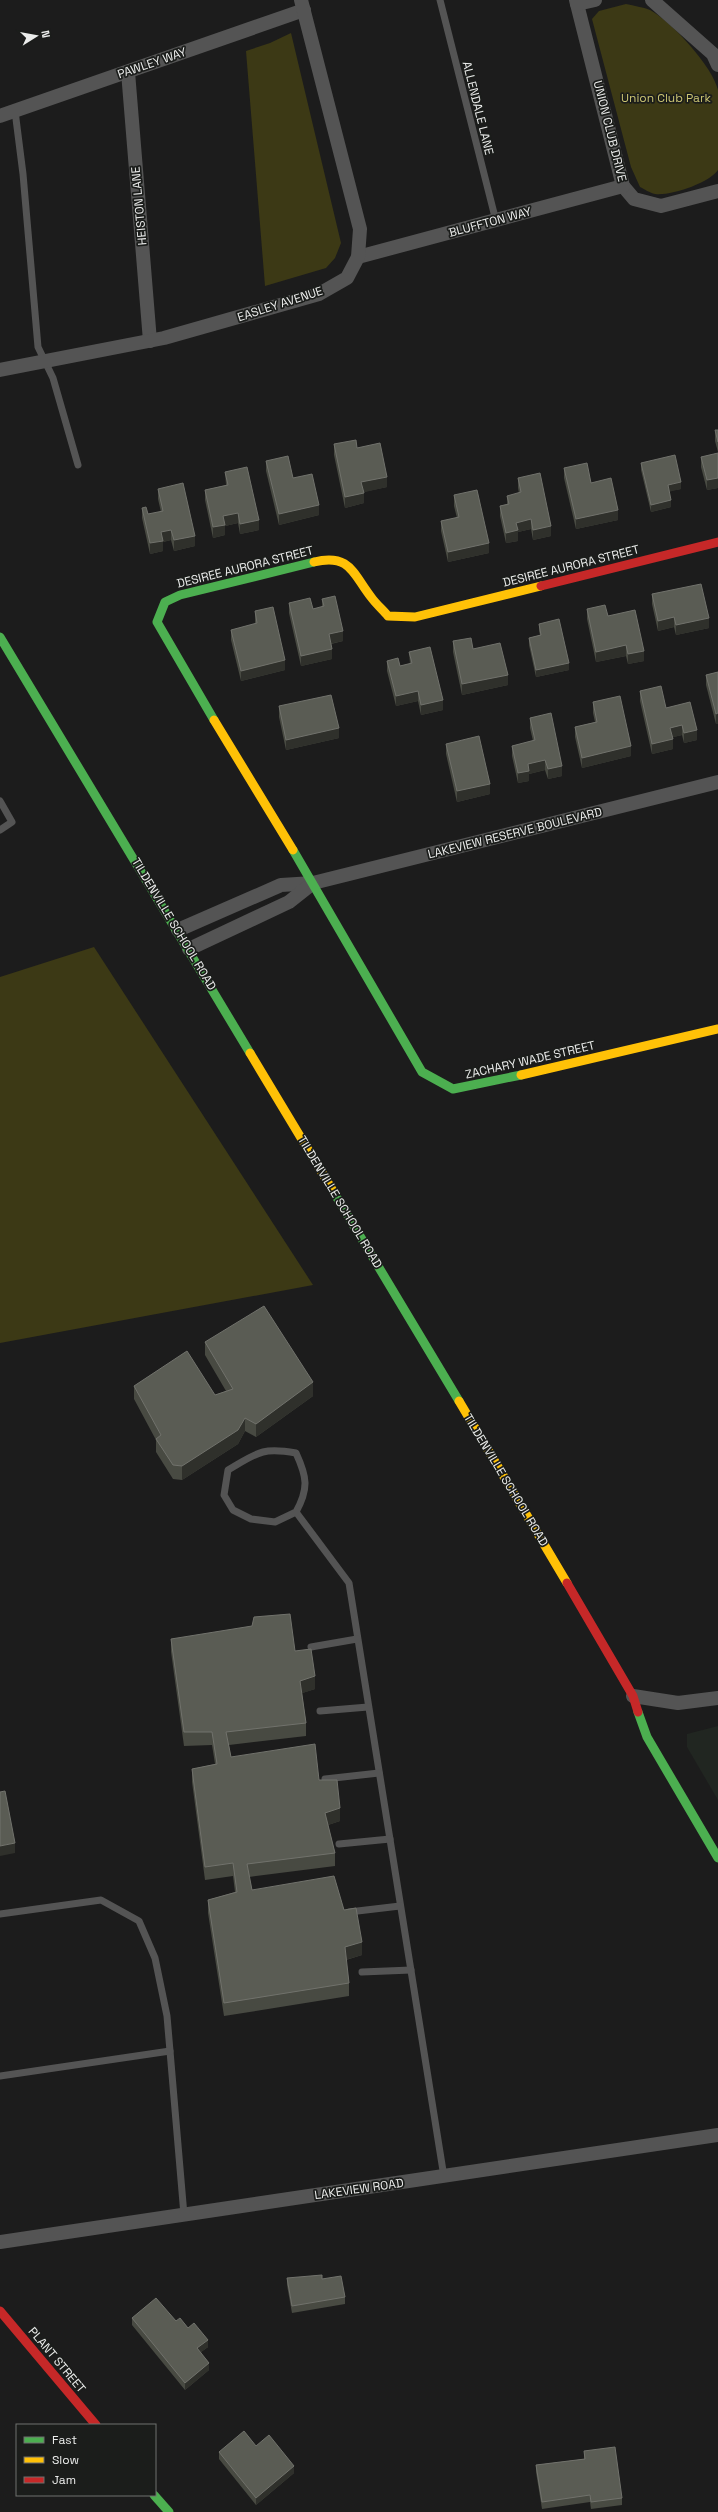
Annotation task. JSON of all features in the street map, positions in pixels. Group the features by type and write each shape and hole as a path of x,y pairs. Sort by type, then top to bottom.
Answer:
{"street":[{"path":"577,2 596,0"},
{"path":"652,0 713,54 718,65"},
{"name":"UNION CLUB DRIVE","path":"577,2 623,186 634,199 660,206 718,191"},
{"name":"PAWLEY WAY","path":"0,116 128,72 303,5"},
{"name":"EASLEY AVENUE","path":"0,370 150,341 204,328 320,294 347,278 358,258 360,229 303,5"},
{"name":"HEISTON LANE","path":"128,72 150,341"},
{"name":"BLUFFTON WAY","path":"358,258 623,186"},
{"name":"DESIREE AURORA STREET","path":"313,884 166,640 158,622 165,602 180,594 325,559 341,561 360,575 370,596 388,616 415,617 718,542"},
{"name":"TILDENVILLE SCHOOL ROAD","path":"0,637 178,930 633,1696 647,1738 718,1858"},
{"name":"LAKEVIEW RESERVE BOULEVARD","path":"178,930 282,885 313,884 718,782"},
{"name":"LAKEVIEW RESERVE BOULEVARD","path":"189,949 289,902 313,884"},
{"name":"ZACHARY WADE STREET","path":"313,884 422,1072 453,1089 477,1086 718,1029"},
{"path":"633,1696 678,1703 718,1698"},
{"name":"LAKEVIEW ROAD","path":"0,2242 718,2135"},
{"name":"PLANT STREET","path":"0,2311 95,2424"},
{"path":"155,2496 168,2512"}],"lane":[{"name":"ALLENDALE LANE","path":"440,0 496,221"},
{"path":"15,111 19,139 38,346 53,378 78,465"},
{"path":"0,801 12,822 0,830"},
{"path":"275,1449 296,1453 306,1475 305,1496 296,1512 275,1522 251,1519 233,1510 224,1496 228,1470 260,1451 275,1449"},
{"path":"296,1512 348,1583 444,2176"},
{"path":"311,1647 357,1639"},
{"path":"320,1711 368,1707"},
{"path":"325,1779 379,1773"},
{"path":"339,1844 390,1839"},
{"path":"0,1914 101,1900 139,1921 155,1958 167,2016 184,2215"},
{"path":"347,1913 400,1906"},
{"path":"362,1972 411,1970"},
{"path":"0,2076 170,2051"}],"shaded area":[{"path":"718,1726 718,1800 687,1747 687,1734"}],"green space":[{"name":"Union Club Park","path":"626,4 650,10 669,24 700,57 715,80 718,90 718,170 707,180 680,191 662,194 649,192 640,187 631,167 592,19 599,11"},
{"path":"291,33 341,243 335,258 326,268 265,286 246,51 270,43"},
{"path":"94,947 313,1285 0,1343 0,977"}],"building":[{"path":"715,430 718,430 718,442"},
{"path":"356,440 357,448 380,443 387,477 361,482 364,493 345,497 334,444"},
{"path":"718,453 718,478 707,480 701,457"},
{"path":"675,455 681,482 668,485 671,500 651,505 641,463"},
{"path":"288,456 293,478 312,474 319,505 279,514 266,461"},
{"path":"587,463 591,483 611,478 618,510 576,519 564,468"},
{"path":"247,467 259,520 240,524 238,513 223,516 225,525 213,527 205,490 228,485 225,472"},
{"path":"540,473 551,526 533,530 531,519 516,523 518,530 506,533 500,506 509,504 507,496 521,492 518,478"},
{"path":"183,483 195,536 174,540 171,530 161,532 163,541 150,543 142,508 146,507 148,514 163,511 158,489"},
{"path":"477,490 489,543 448,552 441,521 459,517 454,495"},
{"path":"701,584 709,618 676,625 674,617 658,621 652,594"},
{"path":"335,596 343,631 329,634 332,649 301,656 289,603 310,598 313,609 324,606 322,599"},
{"path":"605,605 608,616 635,610 644,651 628,654 626,645 596,652 587,609"},
{"path":"273,607 285,660 241,671 231,630 257,623 255,611"},
{"path":"559,619 569,663 536,670 529,638 541,635 539,624"},
{"path":"471,638 473,649 500,643 508,675 462,684 453,641"},
{"path":"430,647 443,700 421,705 418,691 396,696 387,661 398,658 400,666 412,663 409,652"},
{"path":"718,672 718,713 716,714 706,675"},
{"path":"661,686 666,708 690,702 697,730 684,733 682,725 670,728 673,739 652,744 640,691"},
{"path":"331,695 339,728 286,740 279,706"},
{"path":"620,696 631,746 582,758 575,727 597,722 593,702"},
{"path":"551,713 562,766 548,769 545,760 528,764 529,771 518,773 512,746 535,740 530,718"},
{"path":"479,736 490,784 457,791 446,744"},
{"path":"264,1306 313,1382 256,1424 245,1418 238,1430 182,1466 173,1465 156,1439 161,1435 134,1386 187,1351 215,1395 233,1389 205,1342"},
{"path":"290,1614 295,1651 311,1649 315,1676 300,1681 306,1723 226,1732 231,1757 315,1744 319,1780 337,1780 340,1808 325,1813 335,1853 247,1864 252,1890 334,1876 344,1910 356,1908 362,1942 345,1947 349,1983 224,2003 208,1900 237,1892 233,1863 205,1867 192,1769 217,1764 212,1732 184,1732 171,1639 252,1626 254,1617"},
{"path":"5,1791 15,1843 0,1846 0,1792"},
{"path":"322,2275 322,2279 341,2276 345,2297 292,2306 287,2278"},
{"path":"156,2298 176,2321 180,2318 188,2328 194,2323 208,2340 197,2348 209,2363 185,2383 132,2318"},
{"path":"244,2431 256,2446 269,2435 294,2466 256,2498 219,2452"},
{"path":"615,2447 622,2498 591,2502 590,2495 542,2502 536,2465 585,2459 584,2451"}],"traffic: fast":[{"path":"214,720 157,622 165,602 180,595 314,562"},
{"path":"0,637 250,1053"},
{"path":"293,850 422,1072 453,1089 521,1075"},
{"path":"333,1191 459,1401"},
{"path":"638,1712 647,1737 718,1858"},
{"path":"155,2496 169,2512"}],"traffic: slow":[{"path":"314,562 336,560 343,563 355,573 373,600 388,616 415,617 541,586"},
{"path":"214,720 293,850"},
{"path":"521,1075 718,1029"},
{"path":"250,1053 333,1191"},
{"path":"459,1401 567,1583"}],"traffic: jam":[{"path":"541,586 718,542"},
{"path":"567,1583 633,1696 638,1712"},
{"path":"0,2311 95,2424"}]}
